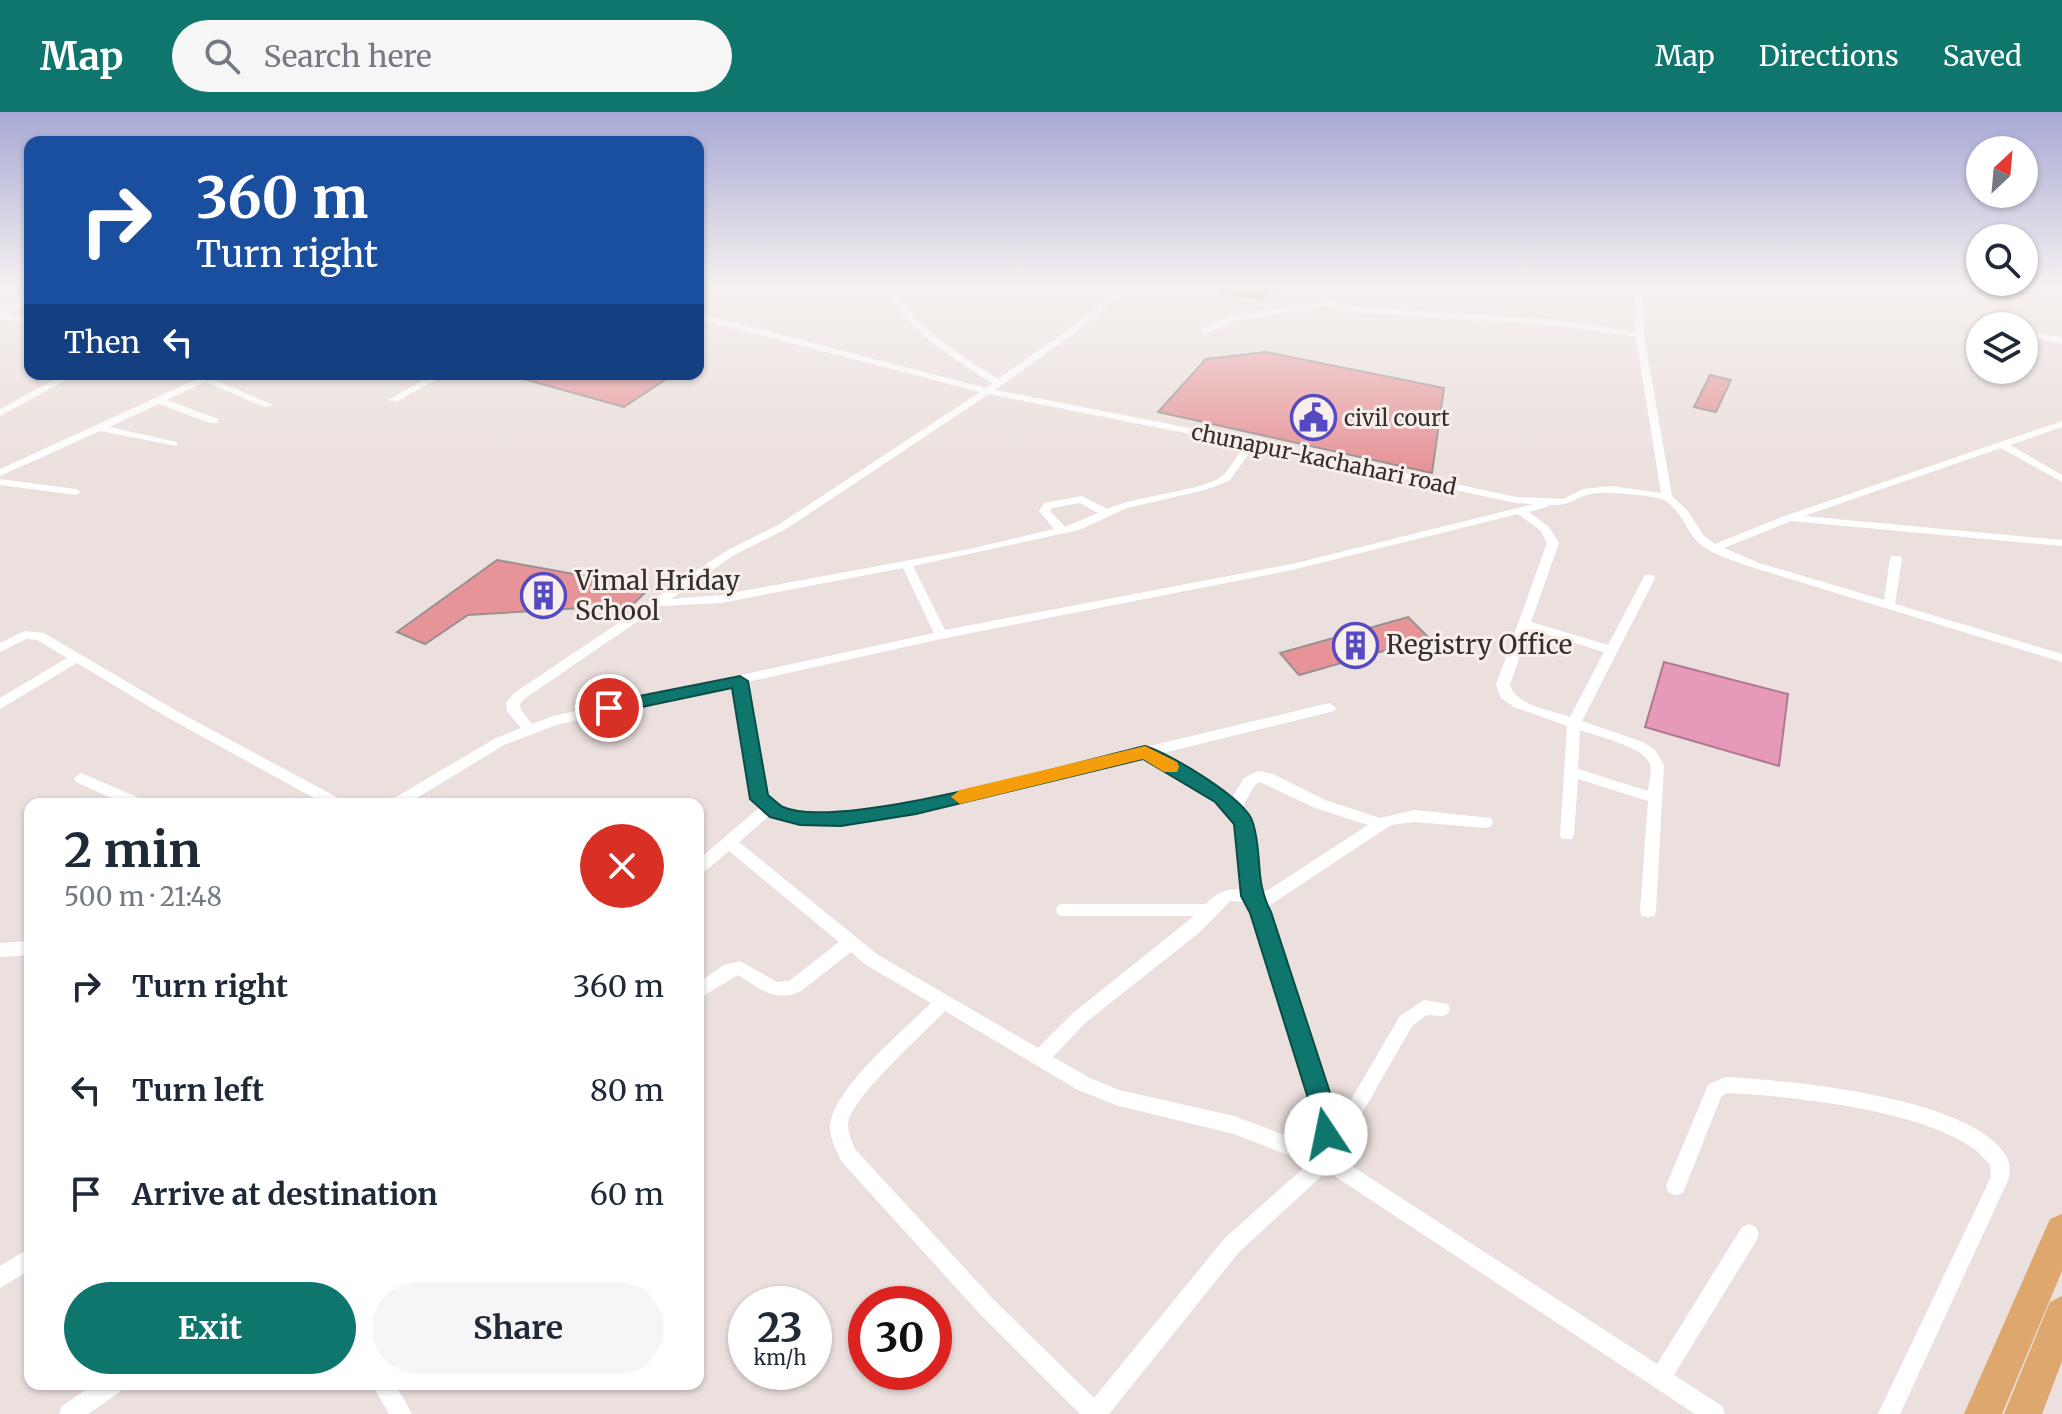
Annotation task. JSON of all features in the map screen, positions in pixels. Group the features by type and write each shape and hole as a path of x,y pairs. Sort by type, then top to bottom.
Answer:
{"highway":[{"path":"1983,1414 2062,1231"},
{"path":"2023,1414 2062,1314"}],"street":[{"name":"chunapur-kachahari road","path":"813,346 987,391 1516,500 1565,502 1587,491 1611,489 1667,497"},
{"path":"944,346 999,383"},
{"path":"529,729 514,711 513,703 519,696 661,603 730,553 782,527 1051,346"},
{"path":"1642,346 1667,497 1684,513 1700,538 1714,548 1755,565 2062,658"},
{"path":"0,413 61,380"},
{"path":"0,473 202,380"},
{"path":"219,380 268,405"},
{"path":"393,400 430,380"},
{"path":"157,400 214,421"},
{"path":"1714,548 1786,519 2062,424"},
{"path":"97,427 173,444"},
{"path":"661,603 721,599 1062,531 1144,499 1201,488 1225,479 1251,443"},
{"path":"2002,445 2062,479"},
{"path":"0,482 76,492"},
{"path":"1062,531 1044,511 1048,505 1082,499 1107,514"},
{"path":"406,798 471,758 529,729 580,714 941,635 1292,567 1522,512 1548,503"},
{"path":"1522,512 1544,527 1553,543 1503,685 1506,695 1519,704 1638,745 1650,753 1657,765 1648,911"},
{"path":"1786,519 2062,543"},
{"path":"1889,606 1896,558"},
{"path":"906,563 941,635"},
{"path":"1567,835 1574,723 1649,578"},
{"path":"1524,624 1612,650"},
{"path":"0,648 24,635 33,634 326,798"},
{"path":"0,704 78,657"},
{"path":"740,681 759,799 769,808 800,818 821,819 943,802 1329,708"},
{"path":"1145,752 1222,797 1244,822 1254,901 1323,1108 1326,1151"},
{"path":"1571,772 1655,798"},
{"path":"1234,808 1249,782 1258,776 1320,804 1379,823"},
{"path":"81,778 126,798"},
{"path":"704,863 769,808"},
{"path":"1040,1058 1093,1006 1194,927 1228,895 1254,901 1379,823 1398,816 1486,822"},
{"path":"728,841 872,960 1084,1084 1119,1098 1326,1151 1714,1414"},
{"path":"1064,910 1209,910"},
{"path":"704,988 730,970 740,968 773,988 794,987 850,943"},
{"path":"0,950 24,948"},
{"path":"944,1001 862,1087 840,1116 839,1134 848,1155 986,1306 1095,1414 1232,1245 1326,1151 1351,1116 1406,1021 1424,1007 1442,1009"},
{"path":"1676,1186 1714,1091 1725,1085 1861,1100 1942,1124 1988,1148 2000,1163 2000,1178 1889,1414"},
{"path":"1660,1379 1749,1234"},
{"path":"0,1278 24,1262"},
{"path":"70,1414 104,1390"},
{"path":"387,1390 401,1414"}],"shaded area":[{"path":"1664,662 1788,694 1779,766 1645,727"}],"building":[{"name":"civil court","path":"1266,352 1444,388 1432,473 1158,412 1206,359"},
{"path":"1710,375 1731,380 1716,412 1694,407"},
{"path":"527,380 665,380 624,407"},
{"name":"Vimal Hriday School","path":"497,560 650,588 632,605 468,615 425,644 397,632"},
{"name":"Registry Office","path":"1408,617 1429,638 1299,675 1280,653"}],"slow traffic":[{"path":"960,797 1145,752 1170,767"}],"place":[{"name":"civil court","path":"1313,418"},
{"name":"Vimal Hriday School","path":"544,596"},
{"name":"Registry Office","path":"1355,645"}],"route":[{"path":"609,708 740,681 759,799 776,812 800,818 841,819 916,807 1145,752 1222,797 1244,822 1251,896 1260,912 1323,1108 1326,1134"}]}
